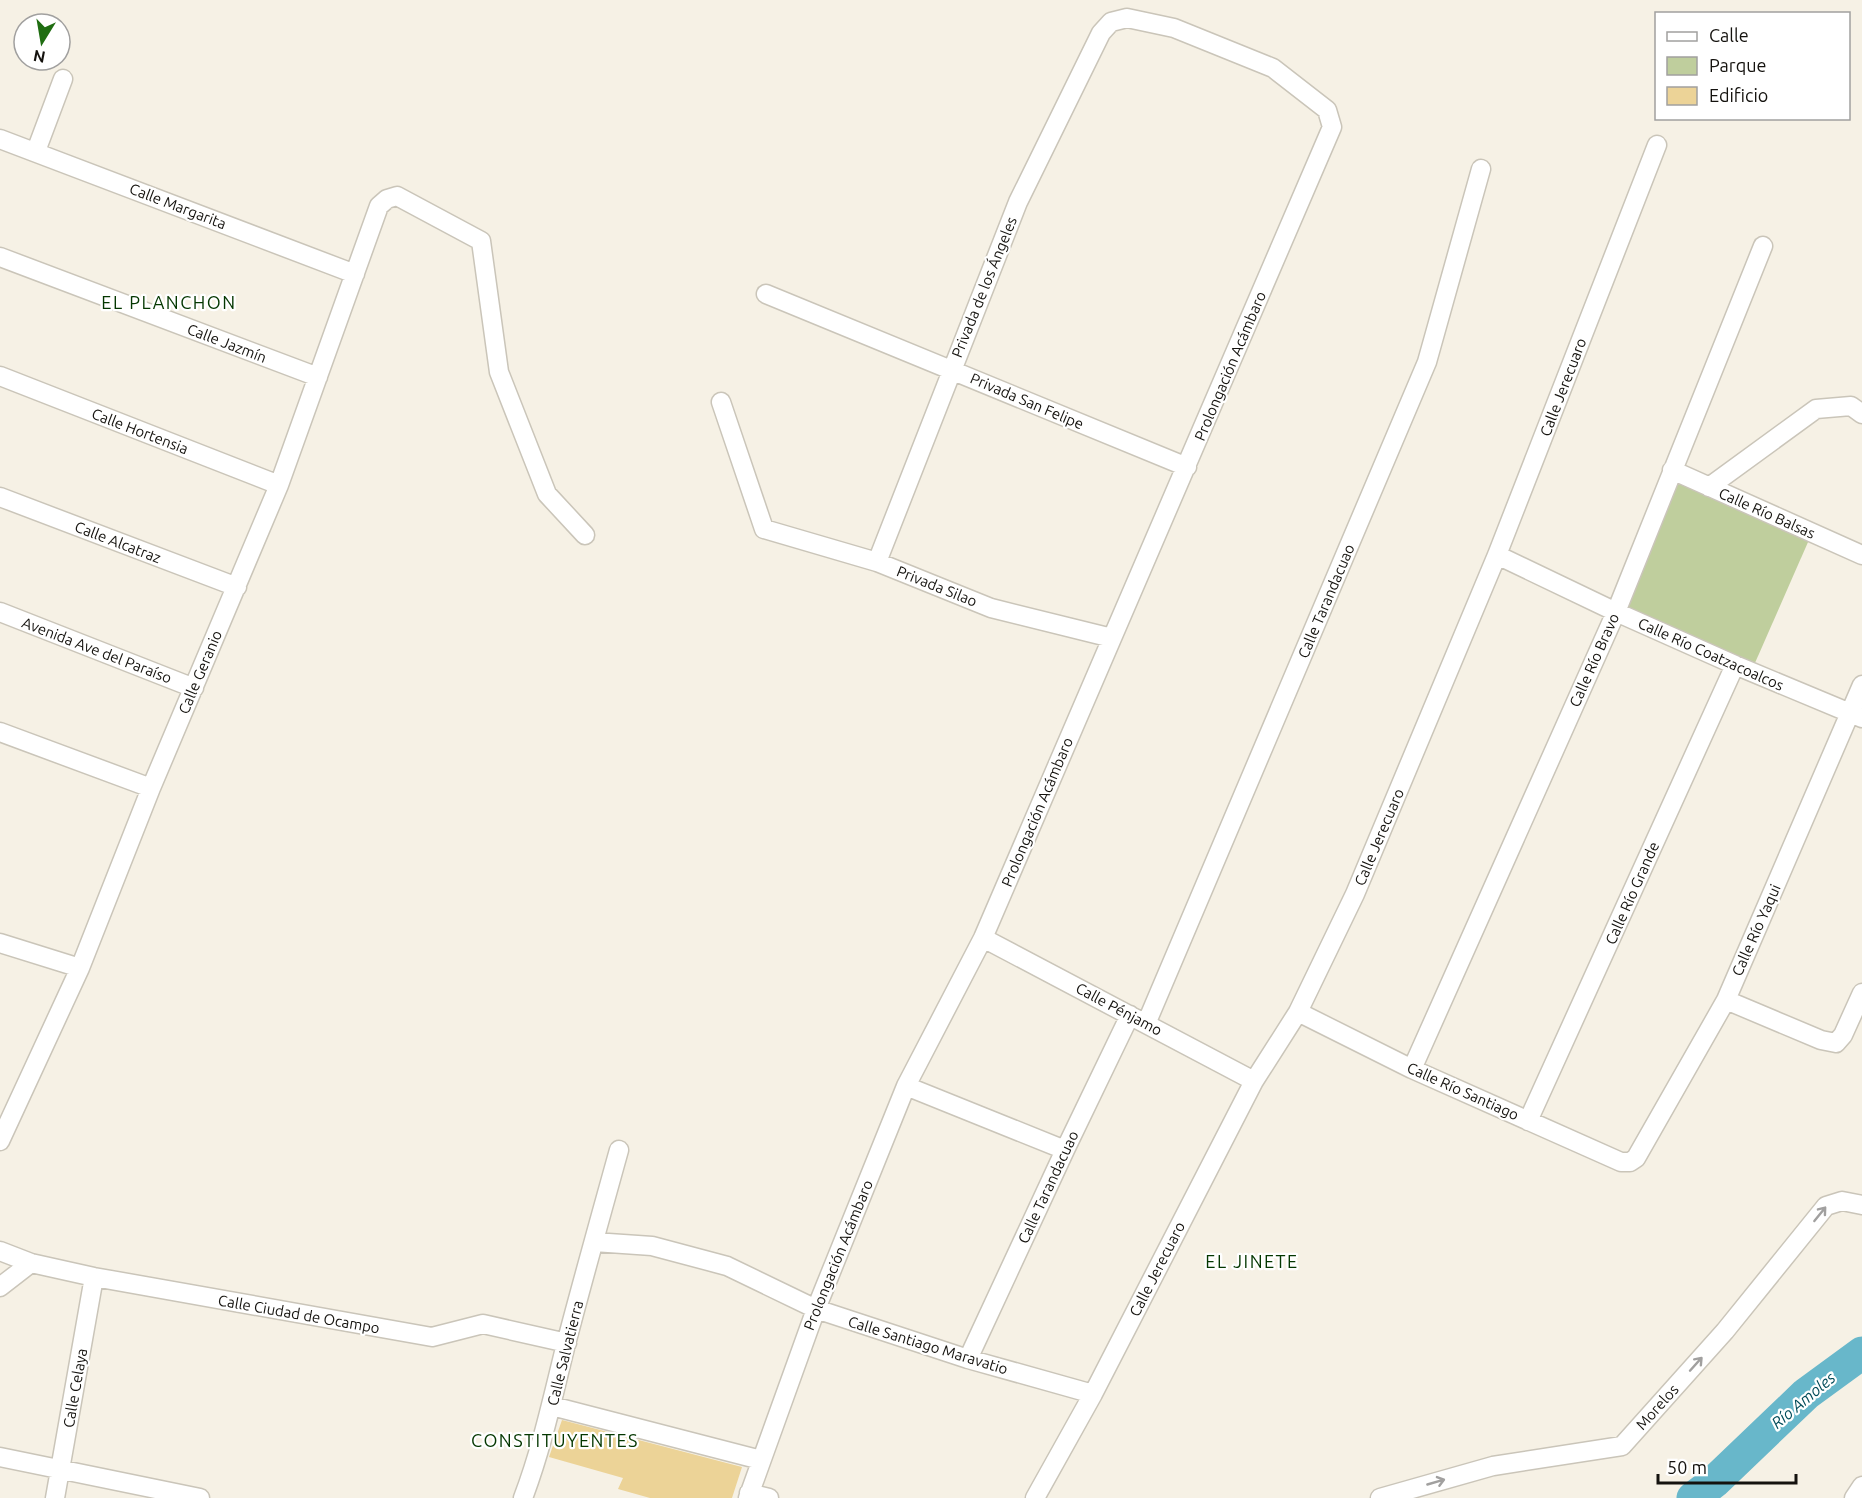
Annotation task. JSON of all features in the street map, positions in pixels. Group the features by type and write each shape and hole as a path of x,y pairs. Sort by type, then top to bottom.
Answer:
{"street":[{"name":"Prolongación Acámbaro","path":"749,1496 816,1310 906,1086 983,938 1332,127 1327,110 1273,68 1174,28 1127,18 1111,22"},
{"name":"Privada de los Ángeles","path":"878,562 1018,202 1101,33 1111,22"},
{"path":"36,151 63,79"},
{"name":"Calle Margarita","path":"0,139 356,274"},
{"name":"Calle Jerecuaro","path":"1035,1498 1092,1394 1254,1081 1298,1012 1355,894 1497,555 1657,145"},
{"name":"Calle Tarandacuao","path":"1146,1024 1427,362 1481,169"},
{"name":"Calle Geranio","path":"0,1141 8,1101 80,968 151,788 279,485 379,206 387,198 397,196 481,241 499,372 546,494 585,536"},
{"name":"Calle Río Bravo","path":"1412,1069 1616,612 1763,246"},
{"name":"Calle Jazmín","path":"0,257 318,377"},
{"name":"Privada San Felipe","path":"766,294 1187,467"},
{"name":"Calle Hortensia","path":"0,376 279,485"},
{"name":"Privada Silao","path":"720,402 764,529 878,562 991,608 1112,638"},
{"path":"1709,487 1816,409 1851,406 1862,414"},
{"name":"Calle Río Balsas","path":"1672,470 1862,555"},
{"name":"Calle Alcatraz","path":"0,497 237,587"},
{"name":"Calle Río Coatzacoalcos","path":"1497,555 1616,612 1856,716"},
{"name":"Avenida Ave del Paraíso","path":"0,612 194,688"},
{"name":"Calle Río Grande","path":"1528,1121 1735,665"},
{"name":"Calle Río Yaqui","path":"1630,1162 1636,1158 1725,1000 1856,716 1862,686"},
{"path":"0,732 151,788"},
{"name":"Calle Pénjamo","path":"983,938 1254,1081"},
{"path":"0,943 80,968"},
{"path":"1725,1000 1821,1040 1836,1043 1844,1035 1862,993"},
{"name":"Calle Río Santiago","path":"1298,1012 1412,1069 1621,1162 1630,1162"},
{"name":"Calle Tarandacuao","path":"969,1359 1130,1015"},
{"path":"906,1086 1065,1150"},
{"name":"Calle Salvatierra","path":"523,1498 552,1406 619,1150"},
{"name":"Morelos","path":"1380,1498 1493,1466 1622,1446 1725,1331 1826,1206 1842,1201 1862,1205"},
{"name":"Calle Santiago Maravatio","path":"594,1242 652,1246 727,1266 816,1310 969,1359 1092,1394"},
{"name":"Calle Ciudad de Ocampo","path":"0,1251 31,1263 94,1277 432,1337 483,1324 567,1343"},
{"path":"0,1287 31,1263"},
{"name":"Calle Celaya","path":"56,1498 94,1277"},
{"path":"552,1406 761,1460"},
{"path":"0,1457 200,1498"},
{"path":"1854,1498 1862,1486"},
{"path":"749,1496 769,1498"}],"green space":[{"path":"1672,470 1812,533 1751,672 1616,612"}],"building":[{"path":"562,1420 742,1467 732,1498 650,1498 618,1489 623,1478 549,1457"}],"waterway":[{"name":"Río Amoles","path":"1693,1498 1714,1482 1806,1394 1862,1353"}],"district":[{"name":"EL PLANCHON","path":"169,302"},
{"name":"EL JINETE","path":"1252,1261"},
{"name":"CONSTITUYENTES","path":"555,1440"}]}
